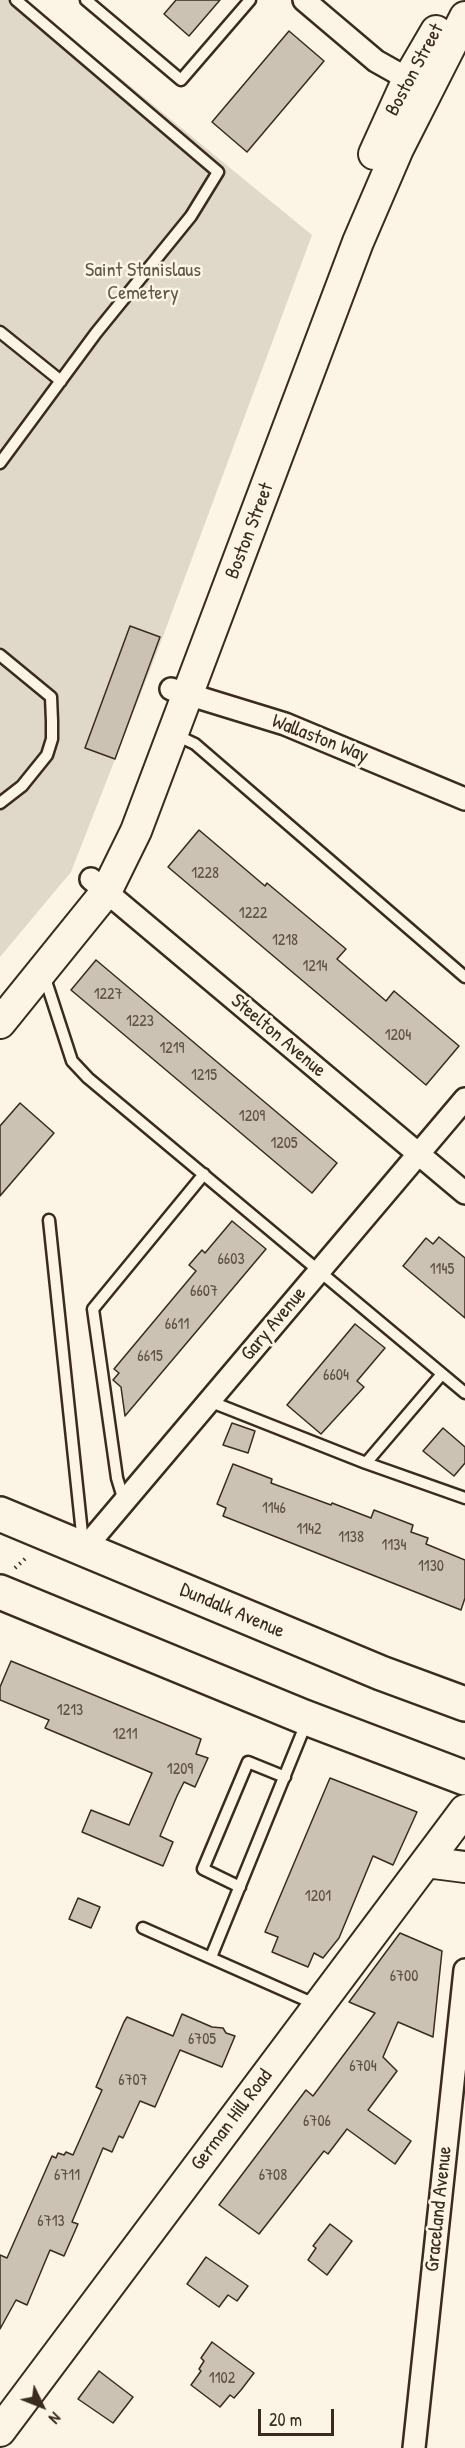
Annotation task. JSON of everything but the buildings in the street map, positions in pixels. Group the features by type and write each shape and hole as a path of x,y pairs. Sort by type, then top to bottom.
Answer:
{"main road":[{"name":"Boston Street","path":"0,991 98,885 120,824 180,692 281,425 380,139 408,79 454,0"},
{"name":"Boston Street","path":"281,425 398,149 465,17"},
{"name":"Boston Street","path":"0,1023 43,972 98,885 136,831 174,734 180,692"},
{"name":"Dundalk Avenue","path":"0,1514 381,1673 465,1704"},
{"path":"3,1588 308,1718 465,1778"},
{"name":"German Hill Road","path":"0,2431 465,1810"},
{"path":"426,1862 465,1867"}],"street":[{"path":"304,0 376,61 408,79"},
{"name":"Wallaston Way","path":"180,692 285,724 465,799"},
{"name":"Steelton Avenue","path":"98,885 465,1193"},
{"name":"Gary Avenue","path":"84,1549 465,1099"},
{"name":"Graceland Avenue","path":"414,2448 464,1981"}],"lane":[{"path":"0,463 96,333 191,216 218,172 16,0"},
{"path":"86,0 181,80 250,0"},
{"path":"0,332 61,381"},
{"path":"0,655 51,697 52,721 52,739 47,755 22,786 0,803"},
{"path":"174,734 195,744 465,977"},
{"path":"43,972 72,1061 88,1078 465,1393"},
{"path":"124,1502 117,1478 93,1309 204,1174"},
{"path":"49,1220 77,1505 84,1549"},
{"path":"366,1463 442,1374"},
{"path":"209,1401 366,1463 465,1498"},
{"path":"211,1957 308,1718"},
{"path":"240,1887 203,1869 248,1762 285,1777"},
{"path":"143,1928 318,2005"}],"path":[{"path":"3,1588 34,1551"}],"green space":[{"name":"Saint Stanislaus Cemetery","path":"0,0 25,0 312,235 162,639 71,872 0,957"}]}
